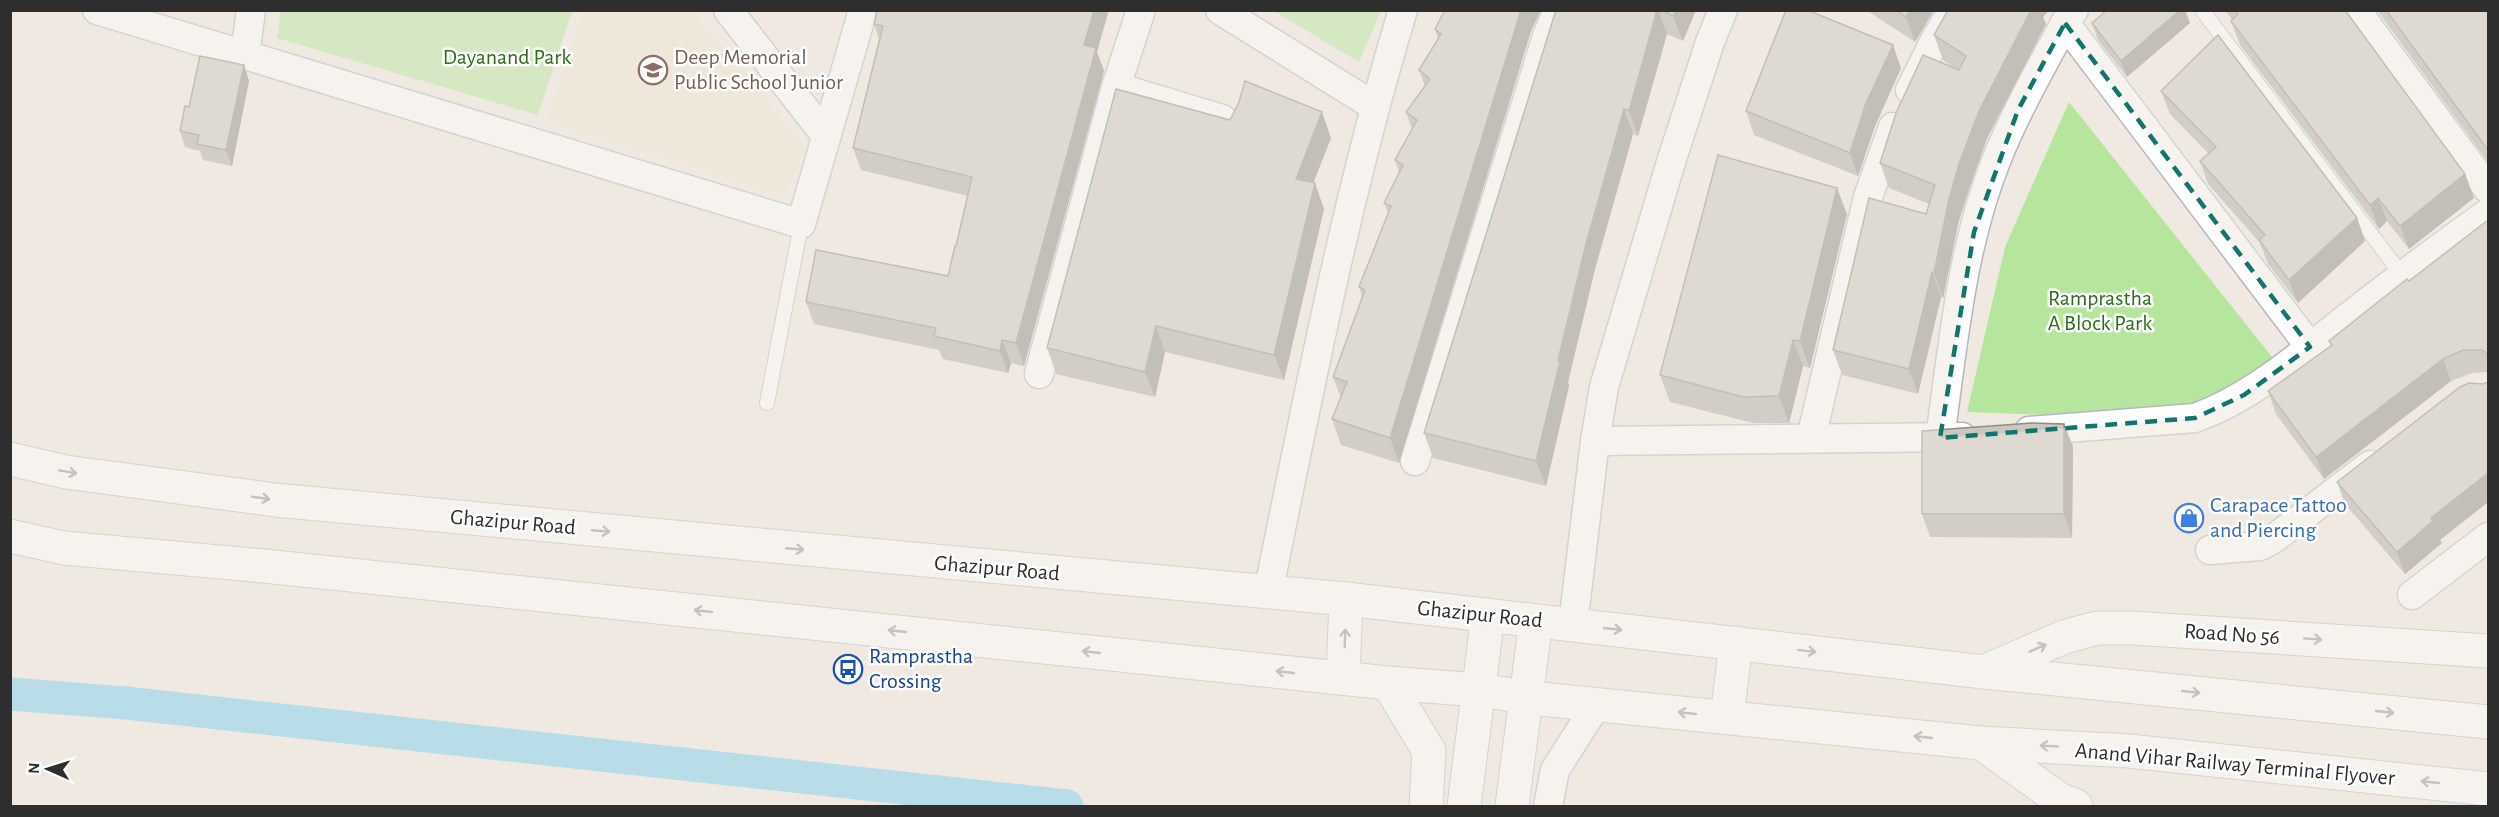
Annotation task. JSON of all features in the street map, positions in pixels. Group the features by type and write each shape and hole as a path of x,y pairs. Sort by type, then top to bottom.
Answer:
{"main road":[{"name":"Ghazipur Road","path":"10,459 66,472 275,500 1346,599 1984,672"},
{"path":"10,536 64,548 300,569 1981,743 2060,800 2076,807"},
{"path":"1343,678 1346,599"},
{"path":"1464,807 1468,759 1488,615"},
{"path":"1512,807 1536,621"},
{"name":"Road No 56","path":"1984,672 2064,636 2097,628 2133,628 2488,651"},
{"path":"1727,717 1736,643"},
{"path":"1984,672 2488,722"},
{"path":"1388,683 1430,755 1426,807"},
{"path":"1388,683 1468,759"},
{"name":"Anand Vihar Railway Terminal Flyover","path":"1981,743 2129,751 2488,789"}],"street":[{"path":"98,10 139,17 245,55 801,224 862,10"},
{"path":"245,55 251,10"},
{"path":"728,10 826,136"},
{"path":"1039,374 1116,87 1141,10"},
{"path":"1220,10 1374,106"},
{"path":"1268,593 1374,106 1403,10"},
{"path":"1415,462 1544,47 1558,10"},
{"path":"1573,625 1595,441 1604,387 1640,263 1710,42 1723,10"},
{"path":"1811,438 1868,197 1891,130 1935,40 1953,10"},
{"path":"2356,10 2488,189"},
{"path":"1940,438 1960,293 1974,232 1995,163 2018,110 2070,16 2310,347"},
{"path":"1116,87 1233,122"},
{"path":"1595,441 1940,438 2195,418 2218,410 2244,395 2488,213"},
{"path":"2210,550 2260,546 2272,540 2394,447"},
{"path":"2412,595 2488,537"},
{"path":"1550,795 1561,759 1597,704"}],"lane":[{"path":"2202,10 2402,275"},
{"path":"767,403 801,224"}],"highlighted area":[{"path":"2065,23 2310,347 2244,395 2195,418 1940,438 1974,232 2018,110"}],"shaded area":[{"name":"Deep Memorial Public School Junior","path":"586,11 693,11 806,148 784,197 547,121 580,18"}],"green space":[{"name":"Dayanand Park","path":"281,10 572,11 538,115 277,38"},
{"path":"1274,11 1381,11 1359,62"},
{"name":"Ramprastha A Block Park","path":"2069,102 2280,367 2210,421 1967,412 2005,247"}],"building":[{"path":"877,10 1094,10 1084,45 1096,48 1016,343 1002,340 1000,351 934,336 936,328 806,302 816,250 948,276 956,246 972,177 853,148 883,26 874,24"},
{"path":"1445,10 1521,10 1390,438 1332,419 1347,382 1333,377 1365,290 1359,287 1391,206 1384,203 1403,165 1395,160 1417,120 1406,112 1430,79 1419,70 1441,34 1435,29"},
{"path":"1556,10 1657,10 1629,111 1624,109 1586,244 1536,461 1424,433"},
{"path":"1662,10 1676,10 1673,16"},
{"path":"1786,10 1807,10 1893,45 1866,103 1850,153 1746,111"},
{"path":"1896,10 1910,10 1906,17"},
{"path":"1948,10 2031,10 1979,111 1959,164 1909,369 1833,350 1869,198 1926,214 1935,185 1880,163 1896,113 1923,55 1959,70 1966,56 1934,35"},
{"path":"2107,10 2180,10 2121,61 2092,23"},
{"path":"2235,10 2345,10 2465,174 2400,226 2378,198 2370,205 2231,21 2238,14"},
{"path":"2386,10 2488,10 2488,150"},
{"path":"2218,35 2357,218 2289,280 2259,240 2265,235 2200,161 2216,147 2161,91"},
{"path":"200,56 244,65 226,150 197,144 199,135 180,131 185,106 189,107"},
{"path":"1245,81 1322,112 1296,179 1315,183 1274,355 1156,326 1145,372 1047,348 1116,89 1230,120 1239,102"},
{"path":"1718,155 1837,188 1800,341 1793,340 1779,396 1743,397 1660,375"},
{"path":"2488,220 2488,354 2482,350 2463,350 2443,359 2316,457 2268,391 2332,345 2329,341 2407,279 2409,281"},
{"path":"2488,382 2488,473 2431,518 2433,521 2397,552 2337,482 2460,387 2469,383"},
{"path":"2032,423 2064,424 2064,514 1922,514 1922,431"}],"waterway":[{"path":"10,694 126,703 1067,806"}],"place":[{"name":"Deep Memorial Public School Junior","path":"653,70"},
{"name":"Carapace Tattoo and Piercing","path":"2189,518"},
{"name":"Ramprastha Crossing","path":"848,669"}]}
